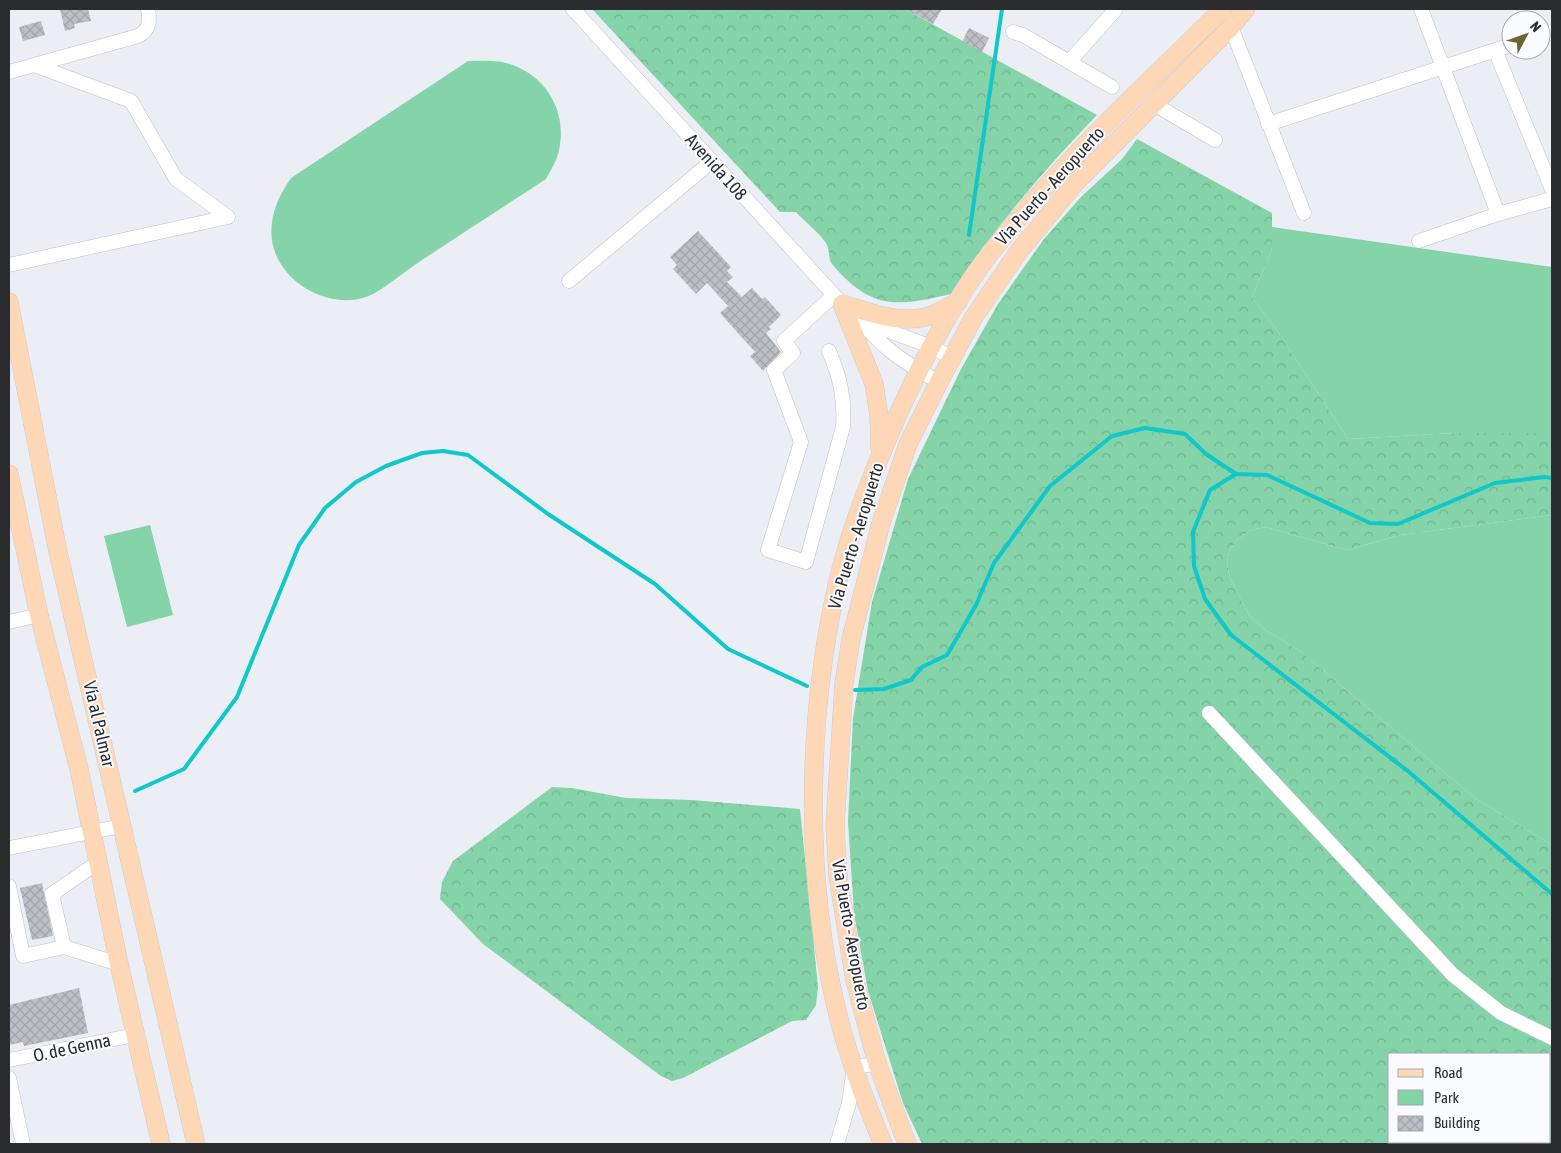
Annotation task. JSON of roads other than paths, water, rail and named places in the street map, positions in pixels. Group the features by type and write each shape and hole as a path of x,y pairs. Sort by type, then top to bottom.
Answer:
{"main road":[{"name":"Via Puerto - Aeropuerto","path":"883,1144 854,1068 837,1011 822,924 814,829 815,734 826,644 838,582 866,490 918,371 983,263 1029,205 1132,98 1223,9"},
{"name":"Via Puerto - Aeropuerto","path":"908,1144 877,1063 855,981 838,876 835,826 844,683 851,639 881,523 908,444 939,382 974,317 1019,251 1076,182 1246,9"},
{"path":"838,300 880,315 906,319 927,316 958,302"},
{"path":"838,300 874,384 879,416 880,455"},
{"name":"Vía al Palmar","path":"9,302 58,552 196,1144"},
{"name":"Vía al Palmar","path":"9,474 13,511 79,769 119,964 161,1144"}],"street":[{"path":"9,72 138,36 145,32 149,25 148,9"},
{"name":"Avenida 108","path":"573,9 838,300 862,321 886,348 918,371 939,382"},
{"path":"1068,62 1116,9"},
{"path":"1421,9 1441,67 1498,214"},
{"path":"1230,27 1304,213"},
{"path":"1013,32 1023,35 1112,87"},
{"path":"1268,124 1501,48"},
{"path":"1495,50 1552,189"},
{"path":"9,265 228,217 176,179 131,101 34,64"},
{"path":"1154,104 1215,140"},
{"path":"569,280 711,162"},
{"path":"1419,242 1498,214 1552,198"},
{"path":"829,351 842,388 843,426 806,562 768,550 801,442 774,370 793,353 784,341 838,300"},
{"name":"Avenida 108","path":"862,321 932,347 952,358"},
{"path":"9,622 39,615"},
{"path":"1209,713 1453,975 1501,1013 1552,1038"},
{"path":"9,848 122,826"},
{"path":"64,947 52,894 97,863"},
{"path":"9,886 24,956 64,947 119,964"},
{"name":"O. de Genna","path":"9,1060 135,1035"},
{"path":"838,1144 849,1103 854,1068 877,1063"},
{"path":"9,1078 23,1144"}],"waterway":[{"path":"969,235 1002,9"},
{"path":"855,690 884,689 911,680 922,667 947,655 976,605 994,563 1050,486 1112,436 1145,428 1185,434 1206,454 1236,474"},
{"path":"135,791 184,769 237,697 299,545 325,508 356,482 386,466 422,453 443,451 468,455 548,514 655,584 728,649 807,686"},
{"path":"1552,478 1544,477 1495,483 1398,524 1370,523 1267,475 1236,474 1210,490 1193,532 1194,566 1205,599 1231,635 1409,772 1552,894"}]}
